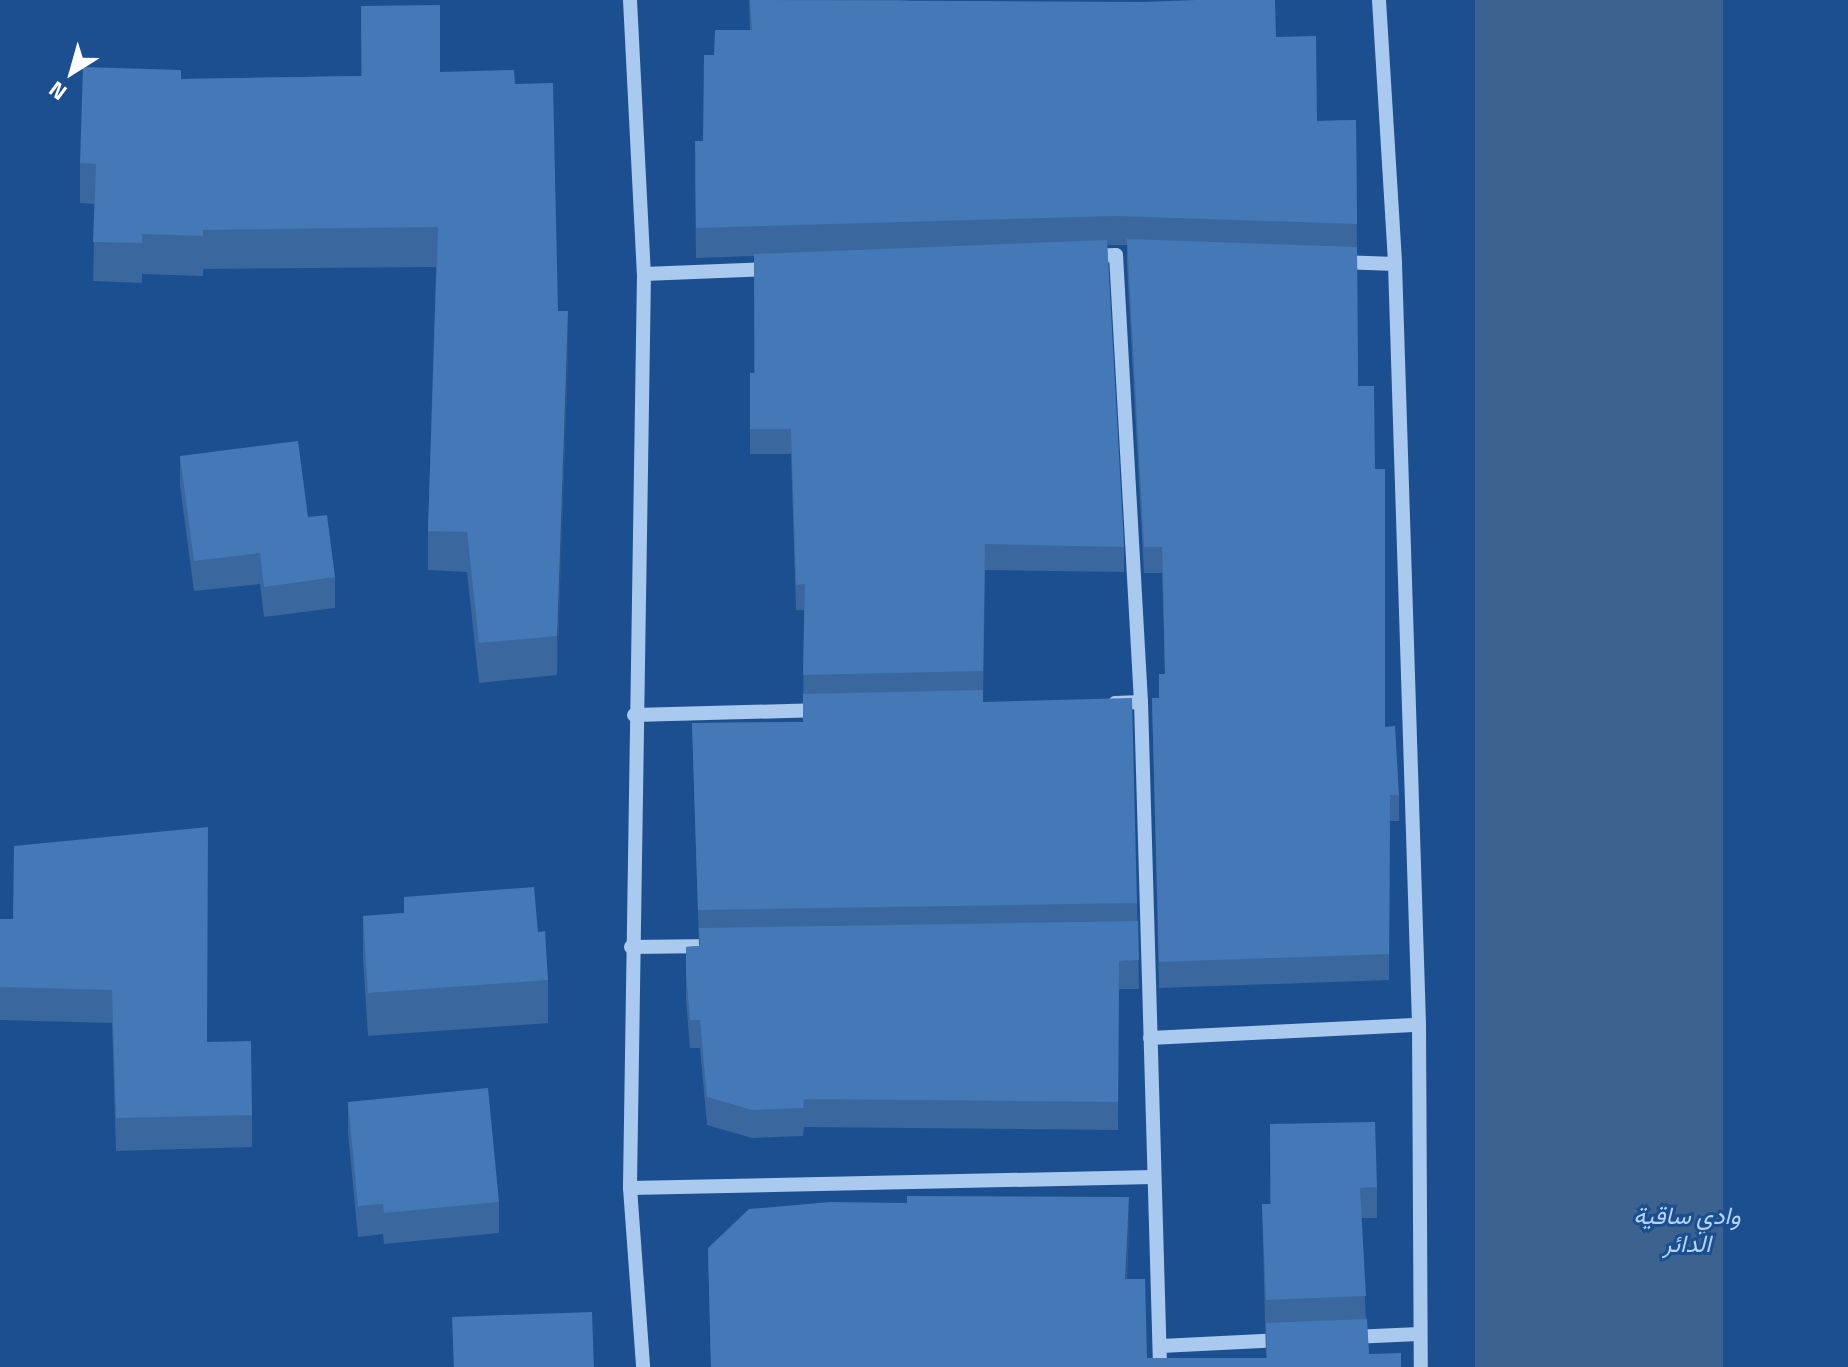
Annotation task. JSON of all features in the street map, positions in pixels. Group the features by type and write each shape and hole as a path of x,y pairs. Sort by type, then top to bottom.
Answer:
{"street":[{"path":"630,0 644,274 634,715 630,1188 643,1367"},
{"path":"1379,0 1395,264 1419,1025 1421,1367"},
{"path":"1068,257 1123,256 1141,702 1160,1367"},
{"path":"1318,262 1395,264"},
{"path":"644,274 786,268"},
{"path":"1094,703 1141,702"},
{"path":"634,715 840,710"},
{"path":"1132,939 1148,939"},
{"path":"631,947 725,946"},
{"path":"1150,1038 1419,1025"},
{"path":"630,1188 1154,1177"},
{"path":"1328,1338 1419,1334"},
{"path":"1161,1346 1298,1340"}],"water":[{"name":"وادي ساقية الدائر","path":"1475,0 1723,0 1723,1367 1475,1367"}],"building":[{"path":"750,0 1275,0 1276,37 1316,36 1317,121 1356,120 1357,224 1116,216 696,228 695,141 703,141 704,55 714,55 715,30 752,30"},
{"path":"440,5 440,72 514,70 515,84 553,83 558,311 568,311 557,636 479,643 467,532 428,531 438,227 203,230 203,236 142,234 142,243 93,242 96,164 80,163 83,67 181,70 181,79 362,76 361,6"},
{"path":"1127,239 1357,247 1358,386 1374,386 1375,469 1385,469 1385,727 1395,726 1399,795 1390,795 1389,954 1159,962 1152,698 1159,698 1159,674 1165,674 1162,547 1144,547"},
{"path":"1107,240 1124,547 985,544 983,671 803,675 805,584 796,585 791,429 750,429 750,373 755,373 754,254"},
{"path":"298,441 308,517 327,515 335,577 264,587 260,553 194,561 180,456"},
{"path":"983,690 983,702 1132,698 1137,903 698,910 692,723 803,722 803,694"},
{"path":"208,827 207,1042 251,1041 252,1115 116,1118 112,990 0,987 0,919 13,919 14,846"},
{"path":"534,887 538,932 545,931 548,980 368,993 363,916 404,913 404,897"},
{"path":"1138,921 1139,960 1119,961 1118,1102 804,1099 803,1108 752,1110 707,1097 700,1020 690,1020 686,972 686,947 700,946 699,928"},
{"path":"488,1088 499,1202 384,1213 383,1204 358,1206 348,1102"},
{"path":"1375,1122 1377,1187 1360,1188 1366,1296 1266,1300 1262,1204 1271,1204 1270,1124"},
{"path":"907,1196 1129,1197 1125,1279 1145,1279 1147,1358 1267,1358 1266,1323 1367,1319 1369,1354 1401,1353 1401,1367 711,1367 708,1248 749,1209 830,1202 907,1203"},
{"path":"592,1312 594,1367 454,1367 452,1317"}]}
